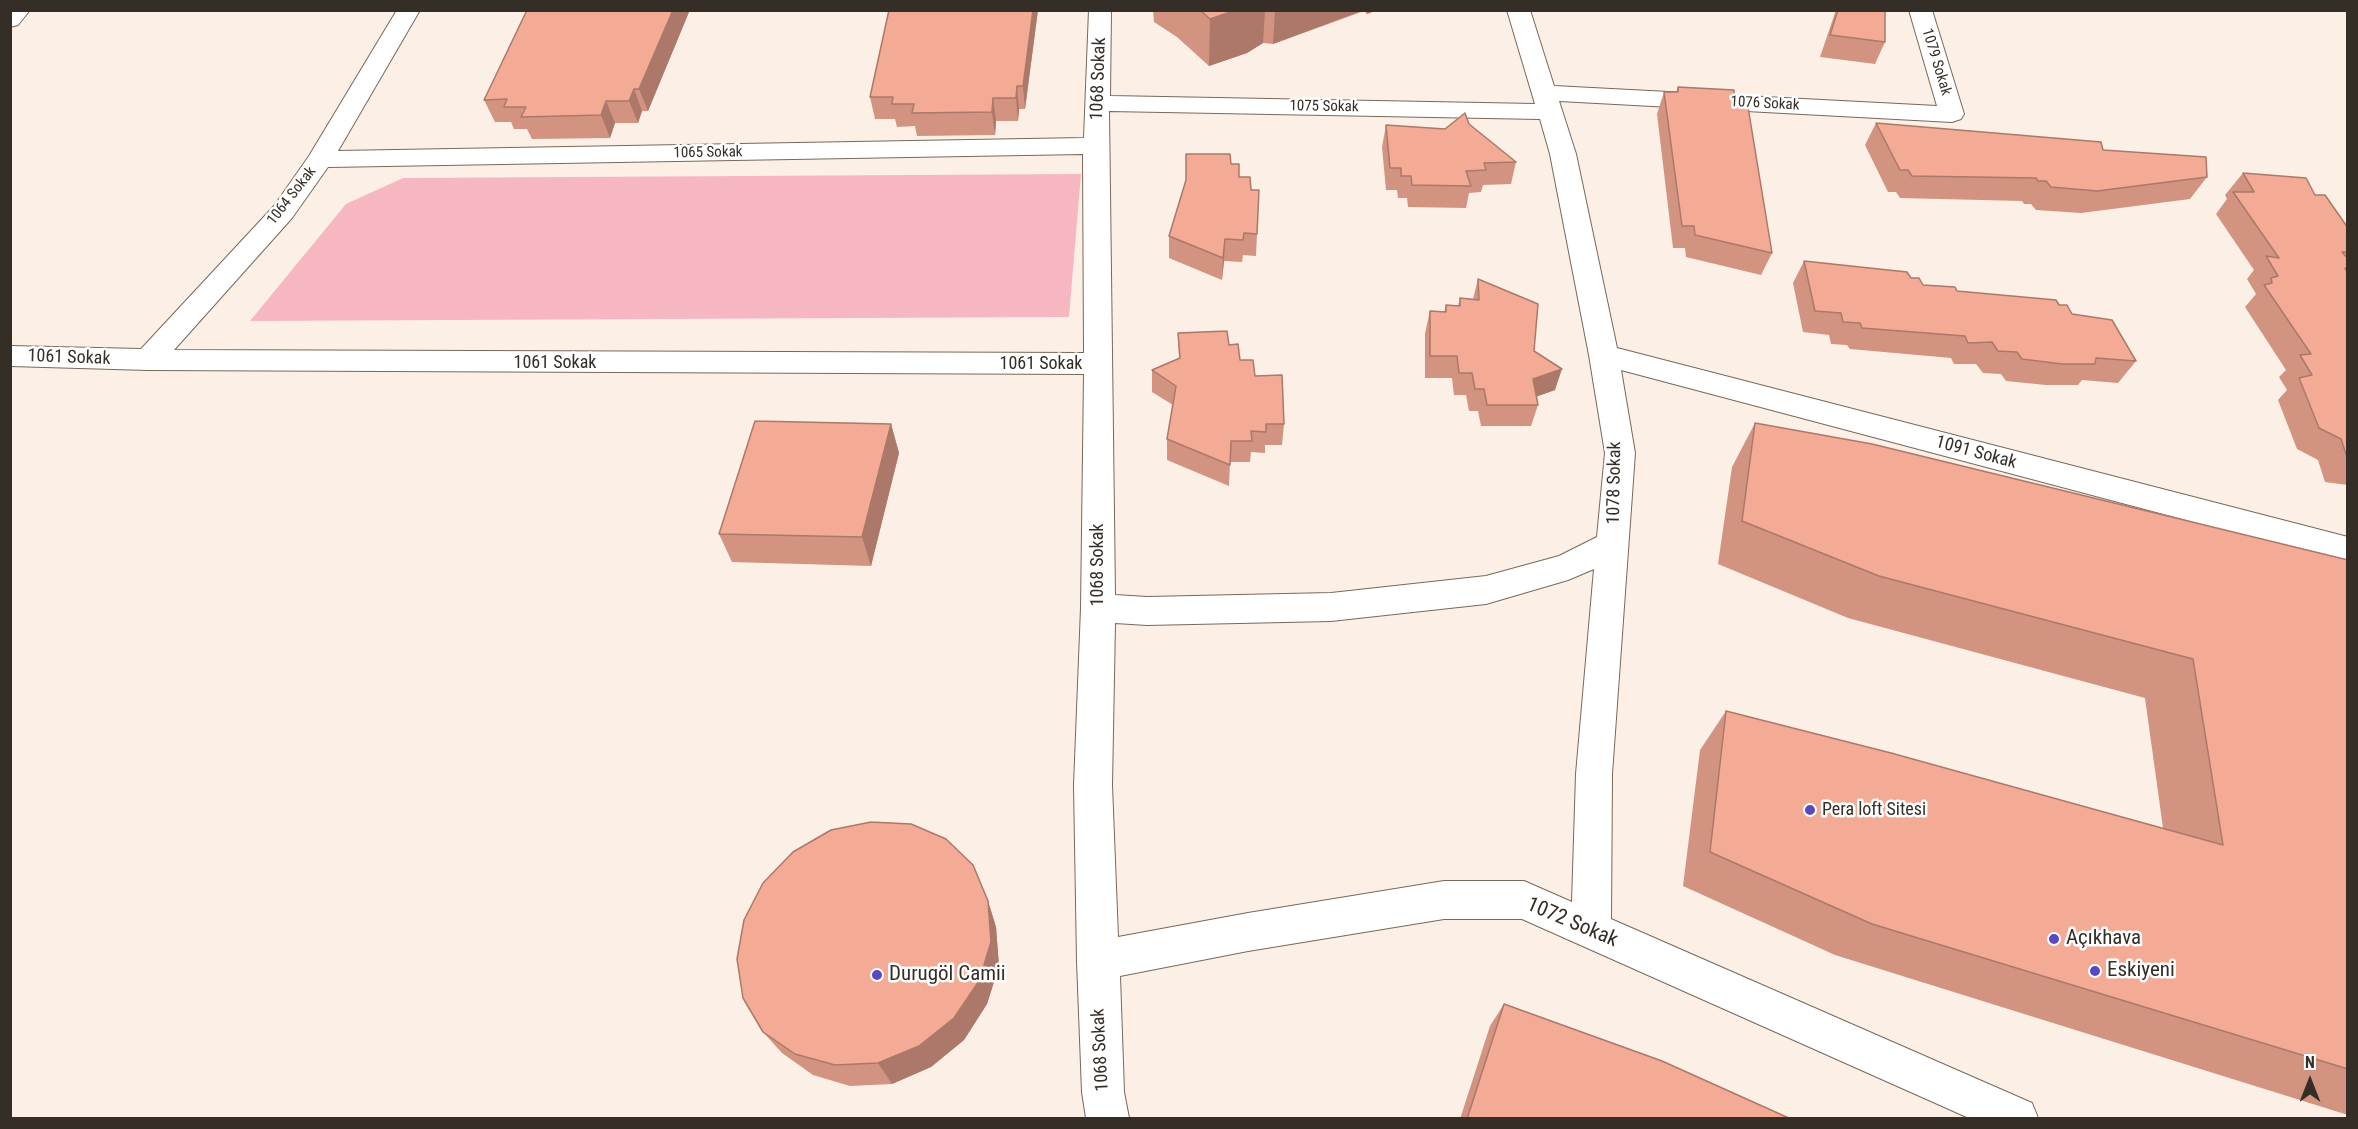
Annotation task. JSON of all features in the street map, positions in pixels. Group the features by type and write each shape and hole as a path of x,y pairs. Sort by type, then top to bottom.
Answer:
{"street":[{"path":"10,20 19,10"},
{"name":"1064 Sokak","path":"148,360 283,212 320,159 409,10"},
{"name":"1068 Sokak","path":"1101,10 1096,146 1099,364 1098,608 1092,785 1102,1092 1107,1119"},
{"name":"1078 Sokak","path":"1518,10 1563,154 1604,355 1620,453 1594,774 1591,930"},
{"name":"1079 Sokak","path":"1920,10 1952,114"},
{"name":"1075 Sokak","path":"1098,103 1546,103"},
{"name":"1076 Sokak","path":"1546,103 1952,114"},
{"name":"1065 Sokak","path":"320,159 1096,146"},
{"name":"1091 Sokak","path":"1604,355 2348,550"},
{"name":"1061 Sokak","path":"10,356 148,360 1099,364"},
{"path":"1098,608 1147,611 1331,606 1486,590 1568,567 1613,544"},
{"name":"1072 Sokak","path":"1097,961 1248,932 1444,900 1524,900 2017,1119"}],"shaded area":[{"path":"1081,174 1069,317 250,321 346,204 403,178"}],"building":[{"path":"527,10 673,10 639,89 634,89 629,101 606,101 601,115 521,117 526,107 504,107 507,99 484,100"},
{"path":"889,10 1033,10 1023,86 1017,86 1016,98 993,98 992,112 912,113 914,104 892,104 893,97 870,97"},
{"path":"1200,10 1236,10 1210,19"},
{"path":"1838,10 1885,10 1885,42 1830,35"},
{"path":"1678,87 1734,90 1734,104 1748,107 1772,253 1695,235 1694,226 1682,226 1664,92 1678,92"},
{"path":"1465,113 1469,124 1516,162 1484,163 1486,170 1466,171 1471,186 1412,185 1411,176 1401,176 1401,168 1390,168 1386,125 1445,129"},
{"path":"1876,123 2101,142 2103,150 2206,157 2207,177 2097,191 2051,187 2046,181 2038,181 2036,178 1912,176 1908,170 1900,170"},
{"path":"1186,154 1230,154 1231,164 1239,164 1239,177 1250,177 1251,190 1259,190 1257,234 1244,233 1243,240 1225,239 1223,258 1169,236 1186,180"},
{"path":"2243,173 2306,178 2315,195 2325,195 2348,228 2348,252 2342,252 2348,259 2348,269 2345,268 2348,273 2348,460 2341,439 2319,428 2299,378 2312,375 2300,355 2311,354 2264,285 2272,283 2271,278 2278,276 2266,256 2279,258 2233,192 2254,192"},
{"path":"1804,261 1907,272 1911,278 1919,278 1923,285 1955,287 1957,291 2056,300 2059,305 2067,305 2072,314 2112,320 2136,361 2096,358 2095,364 2062,364 2022,359 2017,352 1998,351 1992,342 1968,343 1965,336 1862,328 1860,323 1843,322 1841,313 1815,311"},
{"path":"1478,279 1538,304 1534,351 1562,369 1533,379 1538,405 1487,405 1484,389 1475,389 1472,373 1459,373 1457,356 1430,356 1430,311 1446,312 1446,305 1460,306 1460,298 1479,300"},
{"path":"1227,331 1229,345 1238,344 1240,360 1253,360 1255,376 1282,375 1284,424 1266,424 1266,432 1251,431 1252,441 1231,441 1230,465 1167,439 1176,386 1152,370 1180,358 1178,333"},
{"path":"755,421 891,424 862,537 719,534"},
{"name":"Pera loft Sitesi","path":"1755,423 1872,444 2348,560 2348,1069 1872,924 1710,852 1726,711 1891,753 2223,845 2193,659 1879,576 1742,521"},
{"name":"Durugöl Camii","path":"871,822 911,824 946,839 973,865 988,901 991,942 979,981 954,1018 919,1046 878,1063 835,1065 795,1054 763,1032 743,998 737,959 744,920 763,883 793,852 831,830"},
{"path":"1504,1004 1662,1061 1791,1119 1467,1119"}],"place":[{"name":"Pera loft Sitesi","path":"1810,810"},
{"name":"Açıkhava","path":"2054,939"},
{"name":"Eskiyeni","path":"2095,971"},
{"name":"Durugöl Camii","path":"877,975"}]}
